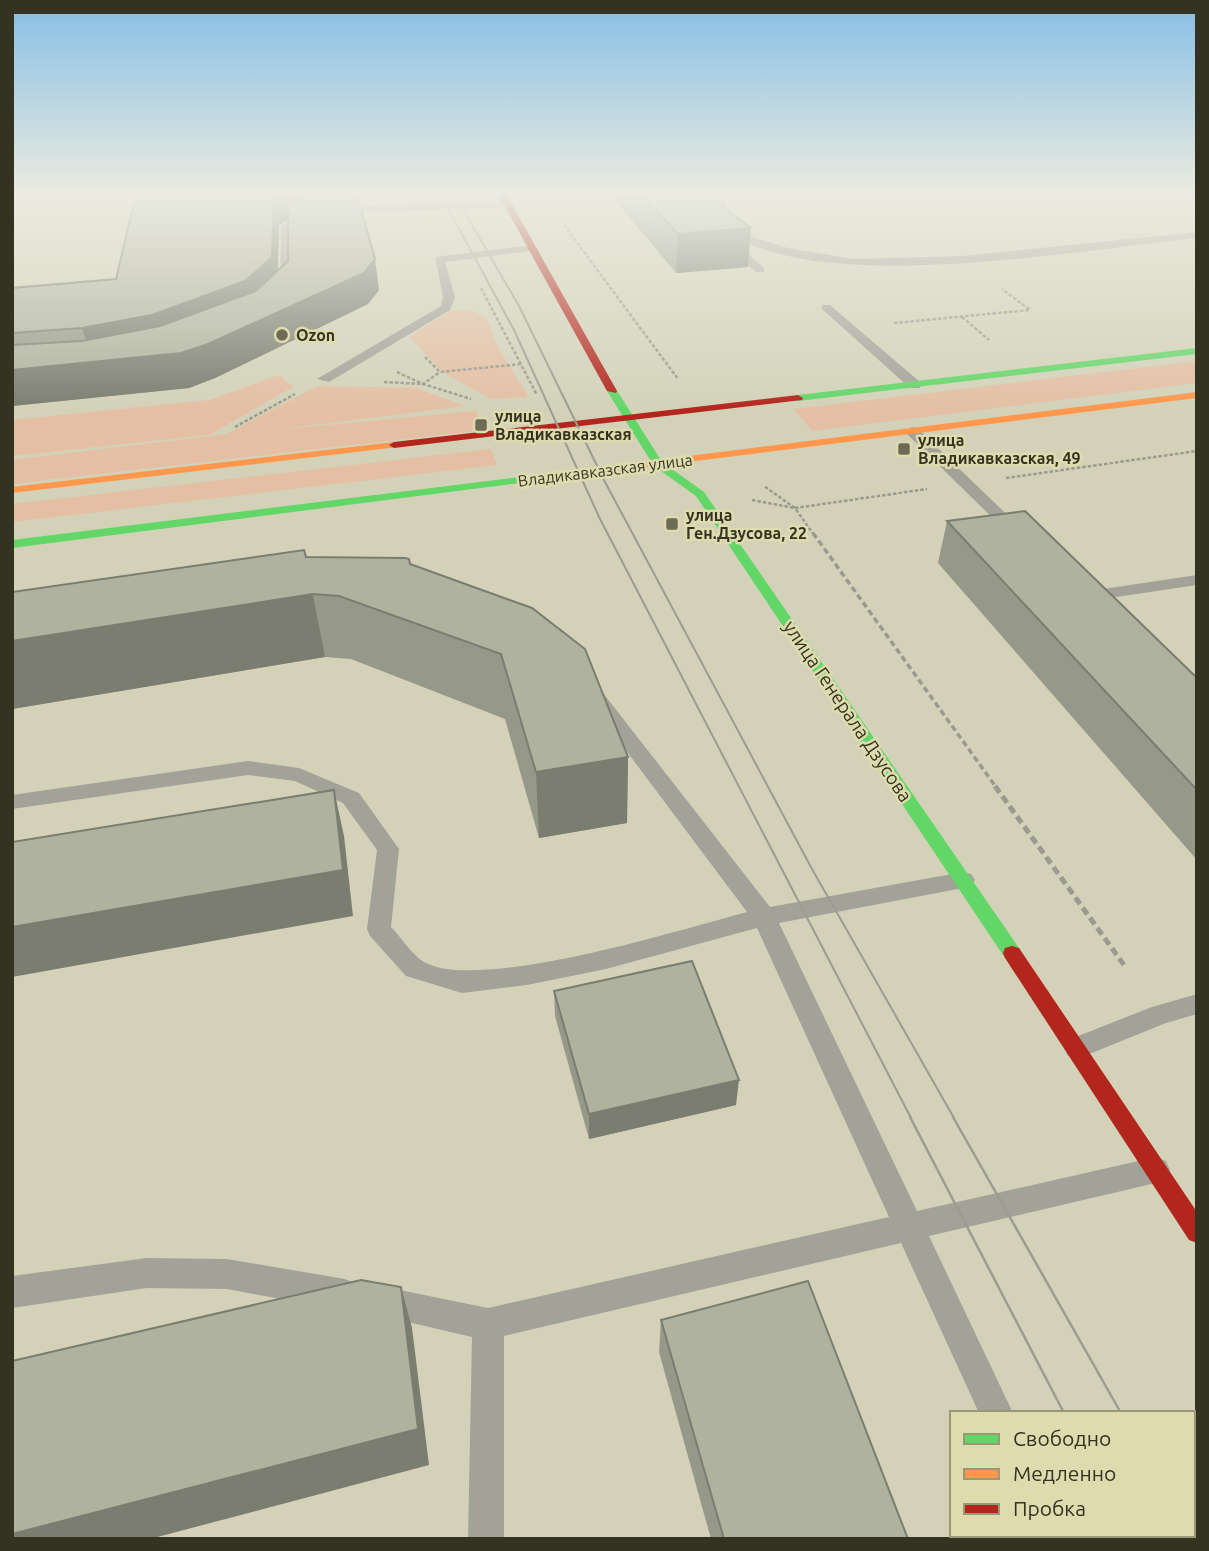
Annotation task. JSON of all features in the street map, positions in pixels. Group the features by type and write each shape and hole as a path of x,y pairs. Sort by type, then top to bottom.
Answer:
{"main road":[{"name":"улица Генерала Дзусова","path":"543,266 658,464 700,494 1077,1048 1197,1232"},
{"path":"12,490 1197,351"},
{"name":"Владикавказская улица","path":"12,544 1197,395"}],"lane":[{"path":"276,299 286,290 286,266"},
{"path":"324,379 446,308 449,297 441,266"},
{"path":"756,266 760,270"},
{"path":"827,307 915,385"},
{"path":"912,431 1034,550"},
{"path":"1102,616 1079,592 1197,580"},
{"path":"578,682 599,699 764,916 995,1411"},
{"path":"12,802 248,768 299,775 351,798 388,849 379,929 415,969 462,983 527,975 606,959 764,916 963,880"},
{"path":"1077,1048 1161,1014 1197,1004"},
{"path":"12,1292 147,1273 228,1274 488,1324 1156,1170"},
{"path":"486,1539 488,1324"}],"path":[{"path":"470,266 539,399"},
{"path":"595,266 680,381"},
{"path":"850,327 1030,310 972,266"},
{"path":"962,317 995,345"},
{"path":"403,334 440,372"},
{"path":"423,384 440,372 522,364"},
{"path":"1001,478 1197,451"},
{"path":"756,480 796,508 1124,965"},
{"path":"746,499 796,508 934,488"}],"shaded area":[{"path":"450,310 473,311 487,319 498,347 529,397 491,399 442,372 410,337"},
{"path":"1197,361 1197,383 812,431 794,409"},
{"path":"279,375 293,387 209,435 12,456 12,420 209,400"},
{"path":"317,386 417,388 464,406 274,430 476,411 483,430 12,484 12,460 227,434"},
{"path":"491,449 497,465 12,522 12,504"}],"building":[{"path":"119,266 261,266 245,281 152,315 82,328 12,333 12,288 116,279"},
{"path":"282,266 369,266 364,273 208,344 181,353 12,370 12,345 82,341 160,326 256,291"},
{"path":"1025,511 1197,678 1197,790 947,521"},
{"path":"304,550 306,557 409,559 410,564 532,608 585,649 628,757 536,772 501,654 339,596 313,594 12,641 12,592"},
{"path":"334,790 343,870 12,927 12,842"},
{"path":"692,961 739,1080 589,1114 554,991"},
{"path":"361,1280 401,1287 418,1429 12,1534 12,1361"},
{"path":"808,1281 908,1539 724,1539 661,1320"}],"tram line":[{"path":"479,266 514,330 600,519 911,1118"},
{"path":"496,266 519,306 605,482 812,869 954,1118"},
{"path":"910,1117 1063,1411"},
{"path":"953,1117 1120,1411"}],"traffic: fast":[{"path":"798,398 1197,351"},
{"path":"612,391 658,464 700,494 1012,953"},
{"path":"12,544 609,469"}],"traffic: slow":[{"path":"609,469 1197,395"},
{"path":"12,490 394,445"}],"traffic: jam":[{"path":"542,266 612,391"},
{"path":"394,445 798,398"},
{"path":"1012,953 1197,1232"}],"place":[{"name":"Ozon","path":"282,335"},
{"name":"улица Владикавказская","path":"481,425"},
{"name":"улица Владикавказская, 49","path":"904,449"},
{"name":"улица Ген.Дзусова, 22","path":"672,524"}]}
